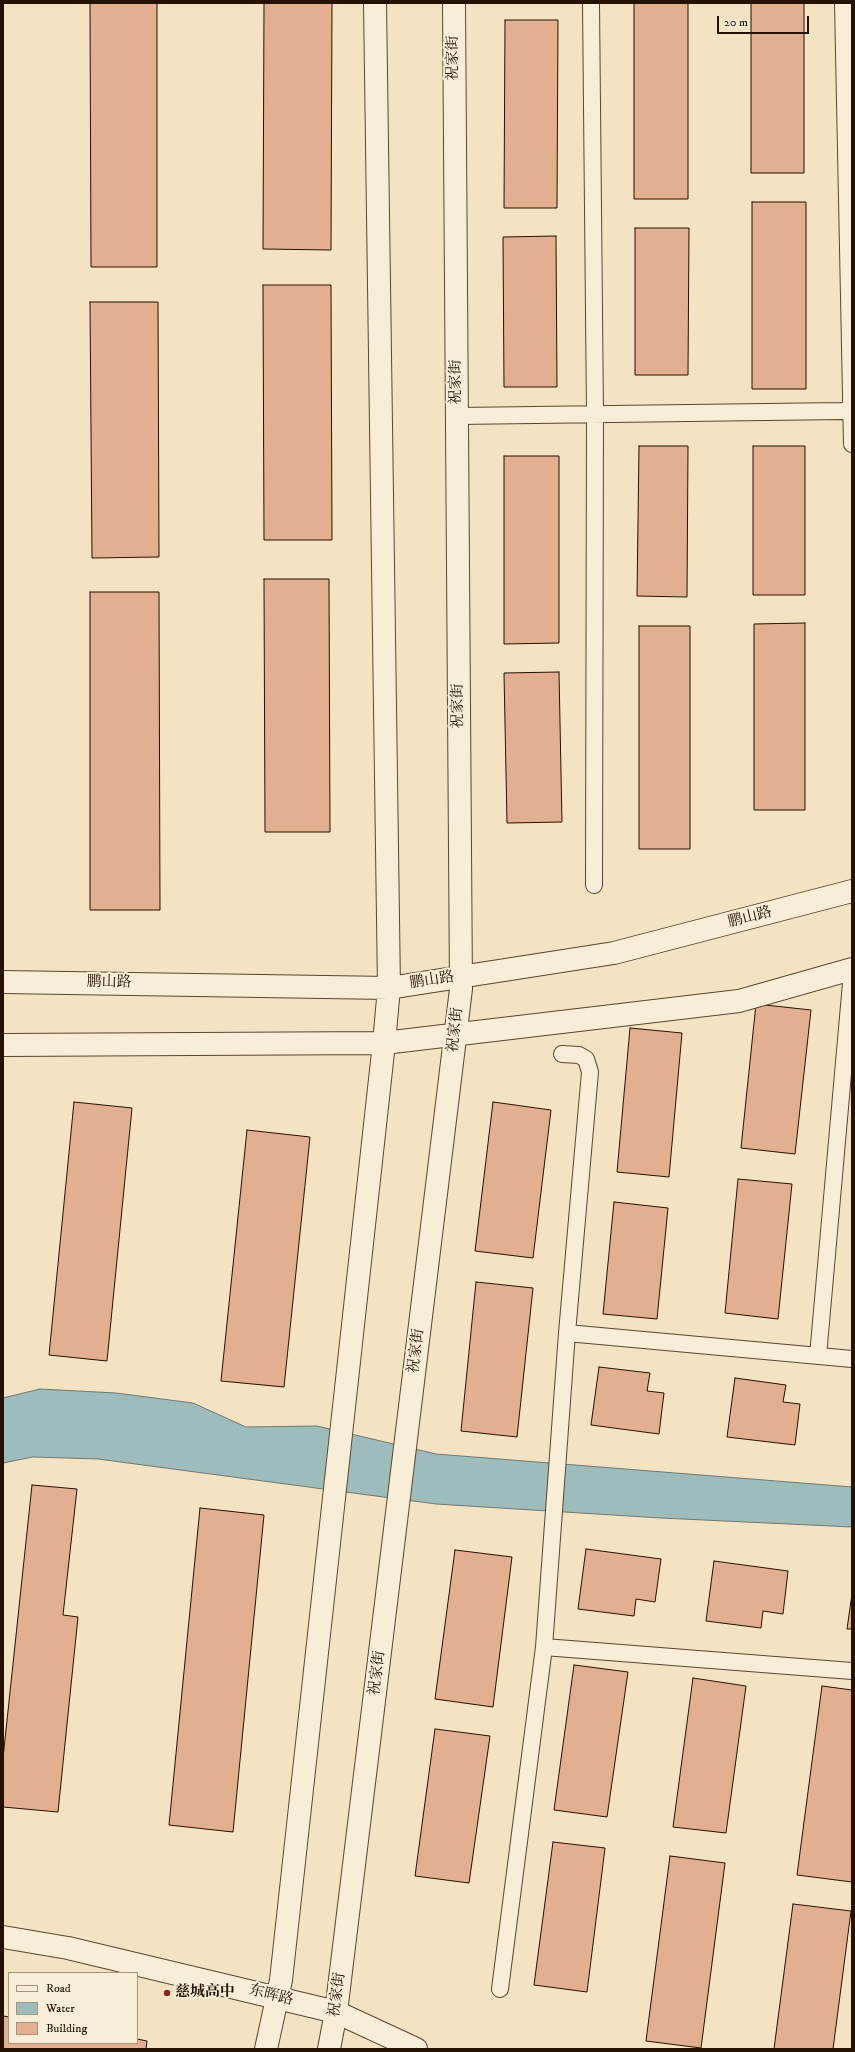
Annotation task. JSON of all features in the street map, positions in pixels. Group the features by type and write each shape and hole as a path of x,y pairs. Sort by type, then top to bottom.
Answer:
{"street":[{"path":"266,2049 281,1980 389,988 375,3"},
{"name":"祝家街","path":"329,2049 336,2012 456,1033 461,977 454,3"},
{"name":"鹏山路","path":"3,982 389,988 614,953 852,891"},
{"path":"3,1045 384,1043 456,1033 739,1001 852,969"},
{"name":"东晖路","path":"3,1937 68,1948 336,2012 416,2049"}],"lane":[{"path":"591,3 595,414 594,885"},
{"path":"843,3 852,444"},
{"path":"457,416 843,411 852,408"},
{"path":"818,1356 852,972"},
{"path":"500,1989 544,1647 567,1333 590,1072 586,1058 580,1055 562,1054"},
{"path":"567,1333 852,1359"},
{"path":"544,1647 852,1671"}],"water":[{"path":"40,1389 116,1393 193,1403 246,1427 317,1426 436,1454 852,1487 852,1527 661,1518 436,1504 98,1459 33,1457 3,1463 3,1398"}],"building":[{"path":"90,3 157,3 157,267 91,267"},
{"path":"264,3 332,3 331,250 263,249"},
{"path":"634,3 688,3 688,199 634,199"},
{"path":"751,3 804,3 804,173 751,173"},
{"path":"505,20 558,20 557,208 504,208"},
{"path":"752,202 806,202 806,389 752,389"},
{"path":"635,228 689,228 688,375 635,375"},
{"path":"556,236 557,387 504,387 503,237"},
{"path":"263,285 331,285 332,540 264,540"},
{"path":"90,302 158,302 159,557 92,558"},
{"path":"639,446 688,446 687,597 637,596"},
{"path":"753,446 805,446 805,595 753,595"},
{"path":"504,456 559,456 559,643 504,644"},
{"path":"264,579 329,579 330,832 265,832"},
{"path":"90,592 159,592 160,910 90,910"},
{"path":"805,623 805,810 754,810 754,624"},
{"path":"639,626 690,626 690,849 639,849"},
{"path":"559,672 562,822 507,823 504,673"},
{"path":"756,1004 811,1010 795,1154 741,1148"},
{"path":"630,1028 682,1033 669,1177 617,1172"},
{"path":"74,1102 132,1108 107,1361 49,1355"},
{"path":"493,1102 551,1110 533,1258 475,1251"},
{"path":"247,1130 310,1137 284,1387 221,1381"},
{"path":"738,1179 792,1184 778,1319 725,1313"},
{"path":"614,1202 668,1208 657,1319 603,1314"},
{"path":"476,1282 533,1288 517,1437 461,1431"},
{"path":"599,1367 650,1373 647,1391 664,1393 659,1434 591,1425"},
{"path":"735,1378 786,1385 783,1402 800,1404 795,1445 727,1437"},
{"path":"32,1485 77,1489 63,1615 78,1617 58,1812 3,1807 3,1758"},
{"path":"200,1508 264,1515 233,1832 169,1825"},
{"path":"586,1549 661,1559 655,1602 636,1599 634,1616 578,1609"},
{"path":"455,1550 512,1557 493,1707 435,1699"},
{"path":"714,1561 788,1571 783,1614 763,1611 761,1628 706,1621"},
{"path":"852,1594 852,1629 847,1629"},
{"path":"574,1665 628,1672 607,1817 554,1810"},
{"path":"693,1678 746,1686 726,1833 673,1827"},
{"path":"822,1686 852,1690 852,1882 797,1875"},
{"path":"435,1729 490,1736 469,1883 415,1876"},
{"path":"553,1842 605,1848 587,1992 534,1985"},
{"path":"670,1856 725,1863 701,2048 646,2041"},
{"path":"793,1904 851,1911 833,2049 774,2049"},
{"path":"3,2016 8,2017 8,2044 138,2044 138,2039 147,2041 146,2049 3,2049"}],"place":[{"name":"慈城高中","path":"167,1993"}]}
